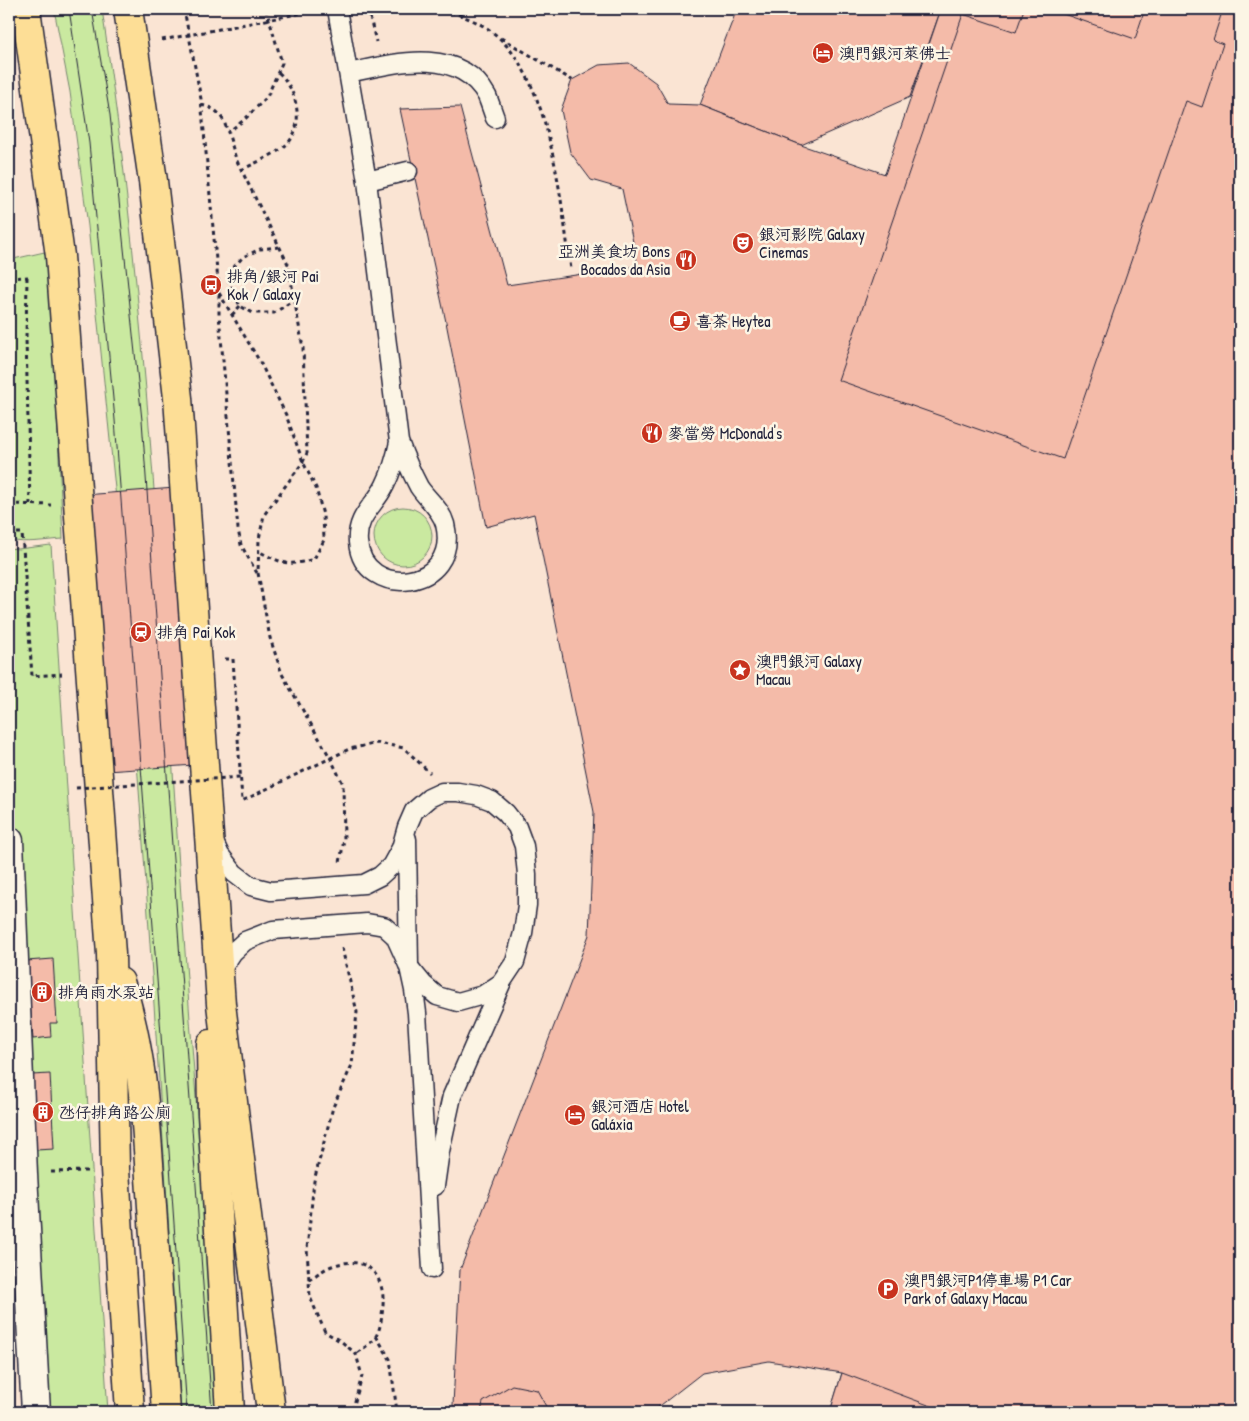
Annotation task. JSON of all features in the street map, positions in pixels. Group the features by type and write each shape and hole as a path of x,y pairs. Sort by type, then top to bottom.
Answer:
{"main road":[{"path":"26,9 60,256 111,954 114,1170 130,1412"},
{"path":"128,9 154,191 178,398 221,1004 271,1412"},
{"path":"111,954 132,1021 138,1048 146,1124 166,1412"},
{"path":"221,1004 213,1032 210,1053 230,1412"}],"street":[{"path":"9,841 23,1174 36,1412"}],"lane":[{"path":"337,9 367,181 399,442 408,466 420,489 436,508 444,522 447,537 444,552 436,566 425,576 410,581 395,581 382,577 370,568 363,557 358,543 359,529 363,516 384,487 394,466 399,442"},
{"path":"348,73 382,66 419,62 455,66 474,80 486,95 495,118"},
{"path":"367,181 408,171"},
{"path":"209,833 220,855 234,873 251,886 271,891 364,884 380,876 391,866 401,848 407,827 414,811 428,798 442,792 476,795 492,801 506,813 517,827 524,846 527,874 527,905 523,933 515,962 501,983 452,1096 440,1151 433,1201 432,1269 417,1014 409,967 407,827"},
{"path":"219,973 233,952 245,941 273,930 367,923 384,926 395,936 409,967 423,984 437,996 458,1002 484,995 501,983"}],"path":[{"path":"184,9 202,105 238,530 242,545 258,573"},
{"path":"228,132 244,120 266,97 282,63 266,9"},
{"path":"368,9 382,66"},
{"path":"443,9 474,20 572,80"},
{"path":"134,46 317,10"},
{"path":"496,35 514,52 541,109 551,148 571,269"},
{"path":"241,170 269,156 288,143 297,125 296,104 286,78 278,71"},
{"path":"202,105 213,108 222,117 241,170 288,264 303,348 307,453 303,462 264,515 259,539 258,573 270,638 282,674 330,758 342,784 344,839 336,886"},
{"path":"279,247 260,249 243,257 232,269 229,283 240,306 253,313 274,313 294,300"},
{"path":"27,277 26,338 30,505"},
{"path":"219,292 260,362 286,416 303,462 316,488 324,515 324,540 314,559 296,564 281,562 258,551"},
{"path":"232,316 240,306"},
{"path":"9,504 78,505"},
{"path":"9,533 22,533 32,676 68,674"},
{"path":"233,659 242,801 349,749 378,743 404,748 428,770 442,792"},
{"path":"76,788 241,777"},
{"path":"342,925 342,952 356,1012 352,1065 333,1108 314,1181 307,1249 310,1297 325,1332 342,1342 356,1354 362,1376 352,1412"},
{"path":"23,1174 114,1170"},
{"path":"309,1280 331,1266 345,1263 362,1263 376,1273 384,1294 382,1319 376,1336 356,1354"},
{"path":"376,1336 390,1359 397,1412"}],"green space":[{"path":"54,9 102,9 122,156 150,433 181,897 219,1412 181,1412 146,884 121,547 88,226 70,92"},
{"path":"49,251 63,539 29,542 16,541 9,540 9,260"},
{"path":"403,507 419,512 427,520 432,536 427,552 419,560 403,565 387,560 379,552 374,536 379,520 387,512"},
{"path":"51,545 108,1412 46,1412 9,700 9,548 18,549"}],"building":[{"name":"澳門銀河萊佛士","path":"737,9 941,9 910,97 801,145 700,105"},
{"name":"澳門銀河 Galaxy Macau","path":"941,9 1240,9 1240,1412 830,1412 842,1373 769,1361 702,1373 652,1412 455,1412 453,1405 460,1270 589,935 594,812 534,514 486,527 446,322 400,109 460,107 507,285 638,266 622,189 591,180 570,152 561,110 572,80 599,65 629,63 656,83 668,104 700,105 801,145 885,174"},
{"path":"1024,9 1049,9 1135,39 1145,9 1223,9 1213,40 1223,44 1202,107 1186,101 1063,459 838,380 963,14 1016,32"},
{"path":"188,487 209,764 92,772 71,496"},
{"name":"排角雨水泵站","path":"53,959 57,1023 50,1023 51,1037 33,1039 27,961"},
{"name":"氹仔排角路公廁","path":"50,1074 54,1149 36,1150 32,1075"},
{"path":"842,1373 947,1412 830,1412"},
{"path":"512,1385 537,1390 549,1412 481,1412 483,1402"}],"tram line":[{"path":"69,9 89,143 115,420 187,1412"},
{"path":"92,9 110,115 142,420 212,1412"}],"place":[{"name":"澳門銀河萊佛士","path":"823,53"},
{"name":"銀河影院 Galaxy Cinemas","path":"743,243"},
{"name":"亞洲美食坊 Bons Bocados da Asia","path":"686,260"},
{"name":"排角/銀河 Pai Kok / Galaxy","path":"211,285"},
{"name":"喜茶 Heytea","path":"680,321"},
{"name":"麥當勞 McDonald's","path":"652,433"},
{"name":"排角 Pai Kok","path":"141,632"},
{"name":"澳門銀河 Galaxy Macau","path":"740,670"},
{"name":"排角雨水泵站","path":"42,992"},
{"name":"氹仔排角路公廁","path":"43,1112"},
{"name":"銀河酒店 Hotel Galáxia","path":"575,1115"},
{"name":"澳門銀河P1停車場 P1 Car Park of Galaxy Macau","path":"888,1289"}]}
